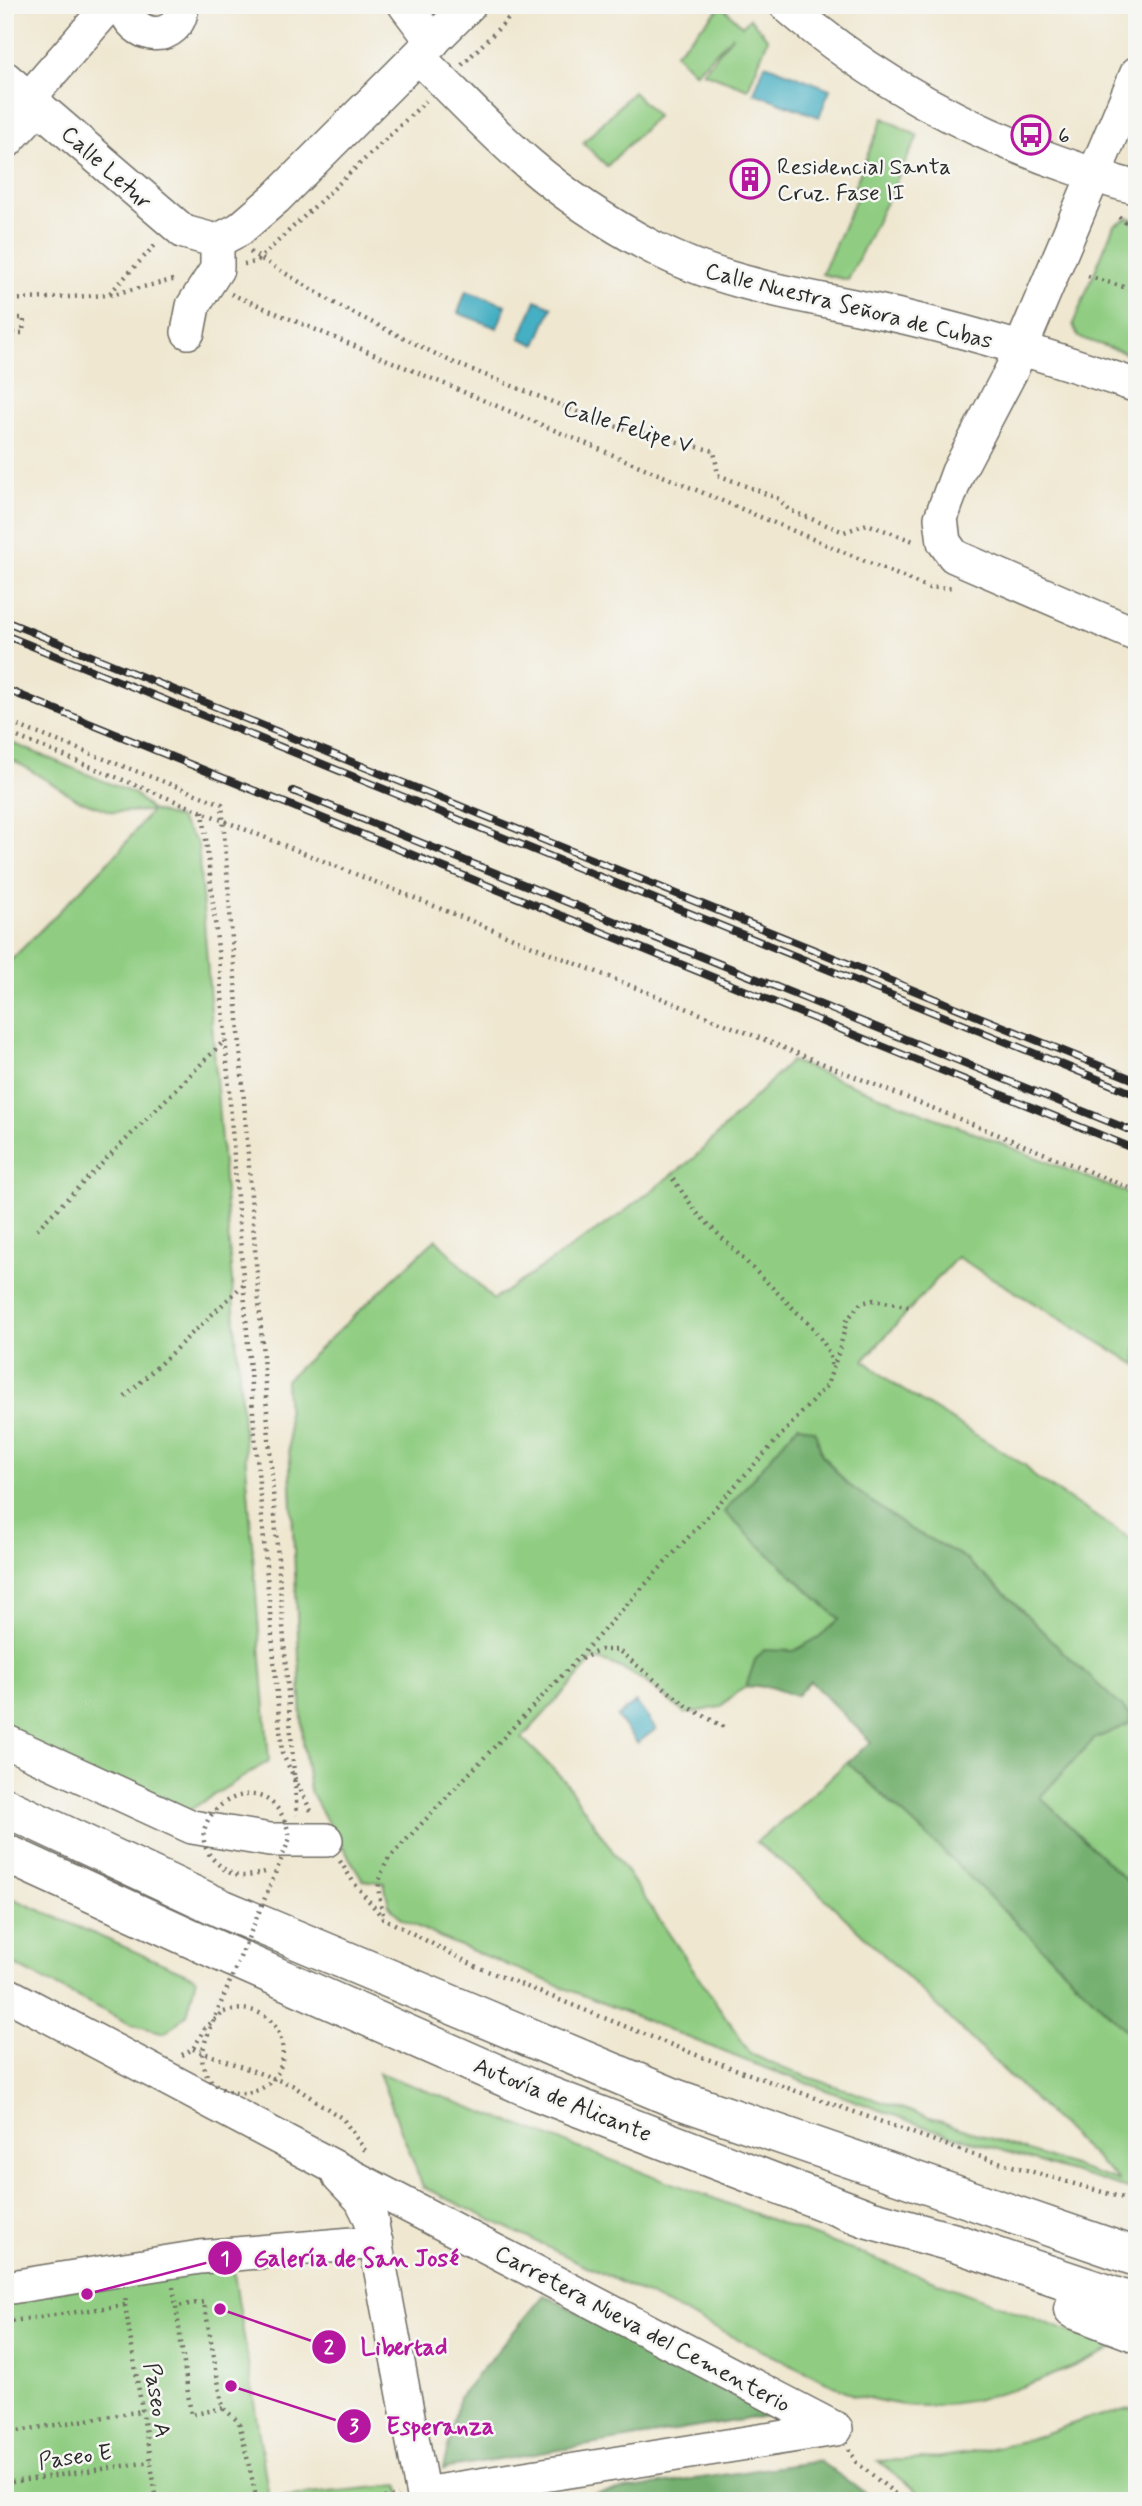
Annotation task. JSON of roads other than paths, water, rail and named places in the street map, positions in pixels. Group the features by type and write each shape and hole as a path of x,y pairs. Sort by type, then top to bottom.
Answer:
{"highway":[{"name":"Autovía de Alicante","path":"5,1807 223,1909 677,2099 1137,2257"},
{"name":"Autovía de Alicante","path":"5,1853 220,1952 536,2091 869,2219 955,2243 1137,2304"},
{"path":"869,2219 944,2259 1137,2333"}],"street":[{"path":"5,143 24,94 110,5"},
{"path":"124,5 133,24 147,33 161,34 173,29 180,19 182,5"},
{"name":"Calle Nuestra Señora de Cubas","path":"405,5 425,49 528,164 567,194 654,248 703,269 757,286 907,318 1049,356 1137,386"},
{"path":"188,332 194,306 225,247 468,5"},
{"path":"786,5 864,67 923,102 1028,152 1137,187"},
{"path":"1137,73 1021,349 958,472 941,518 944,542 954,556 1137,635"},
{"name":"Calle Letur","path":"24,94 174,225 184,232 225,247"},
{"path":"5,1741 192,1827 270,1840 326,1840"},
{"name":"Carretera Nueva del Cementerio","path":"5,1993 836,2429 423,2497"},
{"path":"346,2173 340,2177 361,2199 371,2219 423,2497"},
{"path":"5,2288 200,2257 376,2242"}],"water":[{"path":"765,64 830,89 819,117 754,93"},
{"path":"466,291 506,305 497,328 458,313"},
{"path":"536,300 552,307 536,345 520,338"},
{"path":"636,1702 656,1729 637,1743 617,1717"}],"railway":[{"path":"5,621 1137,1081"},
{"path":"5,635 1137,1095"},
{"path":"5,689 1137,1150"},
{"path":"293,791 1137,1133"}],"place":[{"name":"6","path":"1031,135"},
{"name":"Residencial Santa Cruz. Fase II","path":"750,179"},
{"name":"Galería de San José","path":"87,2294"},
{"name":"Libertad","path":"220,2309"},
{"name":"Esperanza","path":"231,2386"}]}
